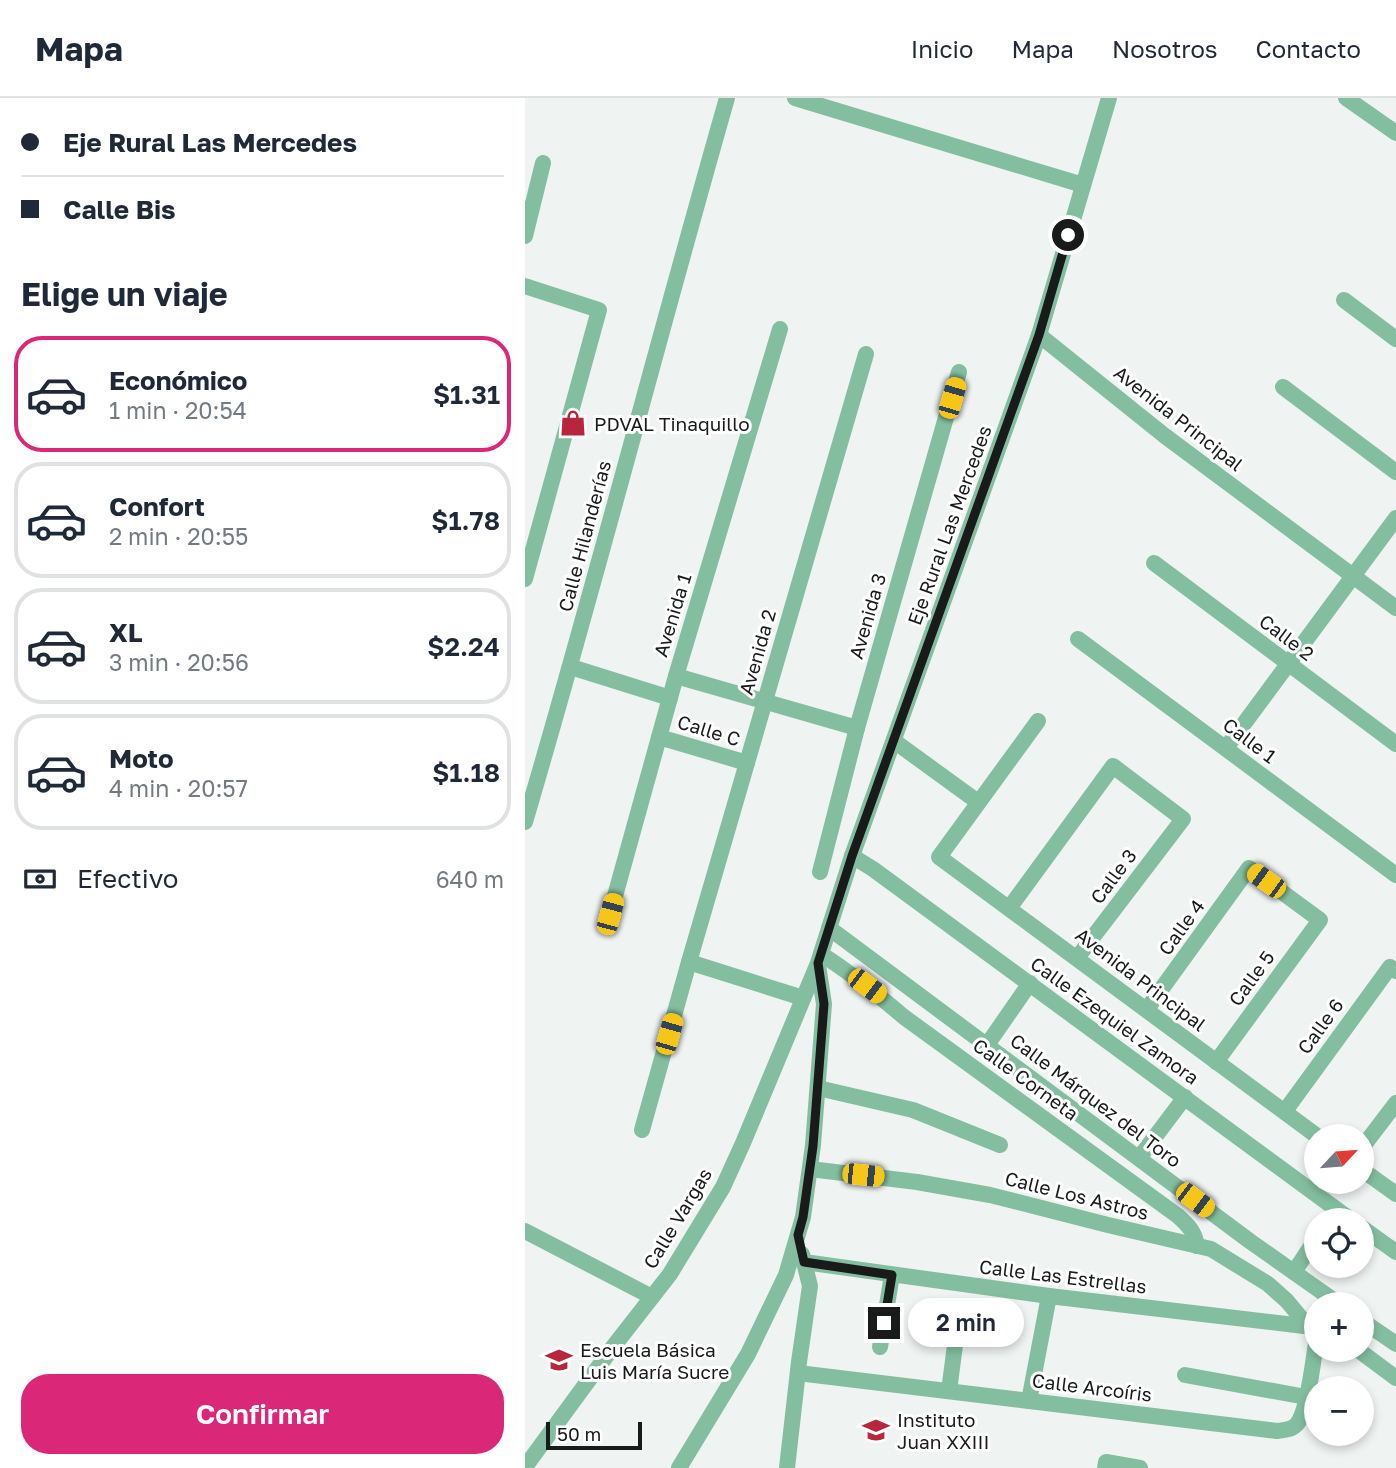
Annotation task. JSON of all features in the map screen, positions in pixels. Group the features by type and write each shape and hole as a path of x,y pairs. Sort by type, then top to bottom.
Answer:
{"street":[{"name":"Calle Hilanderías","path":"525,822 571,667 727,98"},
{"path":"795,98 1083,185"},
{"name":"Eje Rural Las Mercedes","path":"819,958 852,856 1039,335 1109,98"},
{"path":"1346,98 1396,133"},
{"path":"525,236 544,163"},
{"path":"525,286 599,310 525,579"},
{"path":"1344,300 1396,339"},
{"name":"Avenida 1","path":"610,914 676,676 780,329"},
{"name":"Avenida Principal","path":"1039,335 1165,436 1396,608"},
{"name":"Avenida 2","path":"642,1130 866,354"},
{"name":"Avenida 3","path":"820,872 857,728 959,372"},
{"path":"1283,387 1396,472"},
{"path":"1226,748 1396,518"},
{"name":"Calle 2","path":"1154,563 1396,744"},
{"name":"Calle 1","path":"1078,639 1396,875"},
{"path":"571,667 670,698"},
{"path":"676,676 857,728"},
{"path":"894,741 978,802 1038,721"},
{"name":"Calle C","path":"659,737 747,764"},
{"name":"Calle 3","path":"1010,907 1113,766 1183,819 1077,958"},
{"name":"Avenida Principal","path":"978,802 939,857 1304,1126"},
{"name":"Calle Ezequiel Zamora","path":"852,856 1185,1097 1325,1208"},
{"name":"Calle 4","path":"1147,1010 1249,869 1320,920"},
{"name":"Calle 5","path":"1216,1062 1320,920"},
{"name":"Calle Márquez del Toro","path":"829,928 1322,1292"},
{"path":"679,1468 748,1354 786,1275 803,1217 818,1088 824,1004 819,958"},
{"name":"Calle Vargas","path":"525,1467 670,1274 723,1187 819,958"},
{"name":"Calle Corneta","path":"819,958 851,973 914,1024 1178,1216 1190,1227 1197,1245"},
{"path":"689,962 803,998"},
{"name":"Calle 6","path":"1285,1111 1393,969"},
{"path":"987,1045 1030,983"},
{"path":"818,1088 913,1110 1000,1145"},
{"path":"1139,1158 1185,1097"},
{"path":"1374,1132 1396,1103"},
{"name":"Calle Los Astros","path":"810,1169 917,1181 990,1195 1211,1249 1268,1284 1304,1320"},
{"path":"1374,1179 1396,1194"},
{"path":"525,1231 652,1297"},
{"path":"787,1468 810,1286 798,1235"},
{"path":"1374,1236 1396,1252"},
{"path":"1294,1272 1304,1257"},
{"name":"Calle Las Estrellas","path":"804,1262 1049,1296 1304,1326"},
{"path":"880,1347 892,1275"},
{"path":"1029,1401 1049,1296"},
{"path":"949,1391 958,1322"},
{"path":"1374,1329 1396,1344"},
{"path":"1374,1362 1396,1378"},
{"name":"Calle Arcoíris","path":"798,1373 1277,1431 1297,1424 1304,1405"},
{"path":"1185,1375 1304,1397"},
{"path":"1105,1465 1140,1468"}],"place":[{"name":"PDVAL Tinaquillo","path":"573,423"},
{"name":"Escuela Básica Luis María Sucre","path":"559,1360"},
{"name":"Instituto Juan XXIII","path":"876,1430"}],"route":[{"path":"884,1323 892,1275 804,1262 798,1235 813,1146 824,1004 818,963 852,856 1039,335 1068,235"}]}
